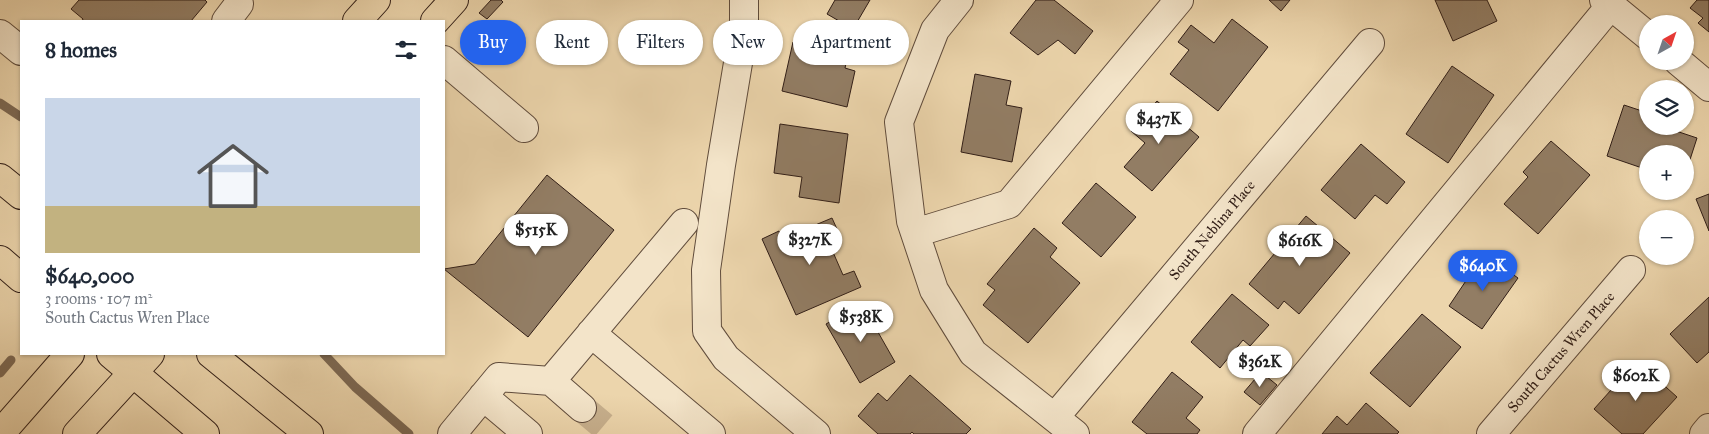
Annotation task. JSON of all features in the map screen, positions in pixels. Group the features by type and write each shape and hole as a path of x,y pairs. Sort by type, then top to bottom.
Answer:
{"main road":[{"path":"358,20 376,0"},
{"path":"436,20 454,0"},
{"path":"0,178 20,194"},
{"path":"0,260 20,277"},
{"path":"0,434 69,355"},
{"path":"114,355 141,363 205,434"},
{"path":"212,355 309,434"},
{"path":"77,434 141,363"}],"street":[{"path":"744,0 744,27 706,270 707,331 726,358 816,434"},
{"path":"958,0 935,30 899,122 911,221 934,290 973,353 1065,426"},
{"path":"915,233 1009,204 1179,0"},
{"path":"1257,434 1608,3 1639,29"},
{"name":"South Neblina Place","path":"1065,426 1370,43"},
{"path":"445,61 524,128"},
{"path":"1689,70 1709,87"},
{"path":"551,381 684,223"},
{"name":"South Cactus Wren Place","path":"1491,434 1631,270"},
{"path":"591,333 711,434"},
{"path":"452,434 499,377 551,381 582,408"},
{"path":"482,396 528,434"},
{"path":"1704,434 1709,428"}],"building":[{"path":"79,0 205,0 207,2 192,20 82,20 71,9"},
{"path":"491,0 501,0 503,2 487,19 479,13"},
{"path":"835,0 870,0 858,20 837,20 827,14"},
{"path":"1036,0 1054,0 1093,31 1075,54 1058,40 1038,55 1010,33"},
{"path":"1269,0 1290,0 1281,11"},
{"path":"1435,0 1487,0 1497,21 1453,41"},
{"path":"1697,0 1709,0 1709,32 1698,23 1703,18 1690,8"},
{"path":"1232,19 1268,47 1218,111 1170,74 1189,50 1178,42 1191,25 1214,43"},
{"path":"793,42 793,65 846,65 845,68 855,71 847,107 782,91"},
{"path":"1452,66 1494,95 1448,163 1406,134"},
{"path":"975,74 1011,81 1006,105 1022,108 1012,162 961,152"},
{"path":"1157,101 1199,137 1152,191 1124,167 1145,143 1131,131"},
{"path":"1624,105 1639,110 1639,135 1688,135 1697,138 1694,147 1694,145 1639,145 1639,167 1607,156"},
{"path":"780,124 848,134 839,203 799,197 802,177 774,173"},
{"path":"1551,141 1590,175 1538,234 1504,204 1528,177 1523,172"},
{"path":"1361,144 1405,182 1387,204 1375,195 1355,219 1321,190"},
{"path":"547,175 614,230 528,337 445,270 475,264"},
{"path":"1096,183 1136,217 1101,257 1062,223"},
{"path":"1709,194 1709,231 1696,199"},
{"path":"1306,216 1350,253 1299,314 1284,301 1278,309 1249,284"},
{"path":"832,218 841,238 829,243 843,275 854,271 861,287 796,315 762,239 779,231 782,239"},
{"path":"1034,228 1057,248 1050,257 1080,283 1028,343 983,305 995,290 987,284"},
{"path":"1484,254 1518,278 1482,329 1449,306"},
{"path":"1232,294 1269,325 1250,346 1243,340 1220,368 1191,342"},
{"path":"1709,297 1709,352 1697,363 1670,334"},
{"path":"862,304 895,362 860,383 826,324"},
{"path":"1422,314 1461,347 1410,407 1370,373"},
{"path":"1637,361 1677,397 1643,434 1622,434 1594,409"},
{"path":"1172,372 1203,397 1186,418 1200,430 1197,434 1147,434 1132,422"},
{"path":"1261,372 1277,385 1260,405 1244,392"},
{"path":"910,375 971,429 966,434 914,434 912,432 910,434 878,434 858,416 878,393 887,401"},
{"path":"1366,403 1399,432 1397,434 1322,434 1337,416 1347,425"}],"waterway":[{"path":"0,103 20,116"},
{"path":"325,355 355,387 409,434"},
{"path":"0,373 11,360"}],"tunnel":[{"path":"582,408 613,434"}]}
